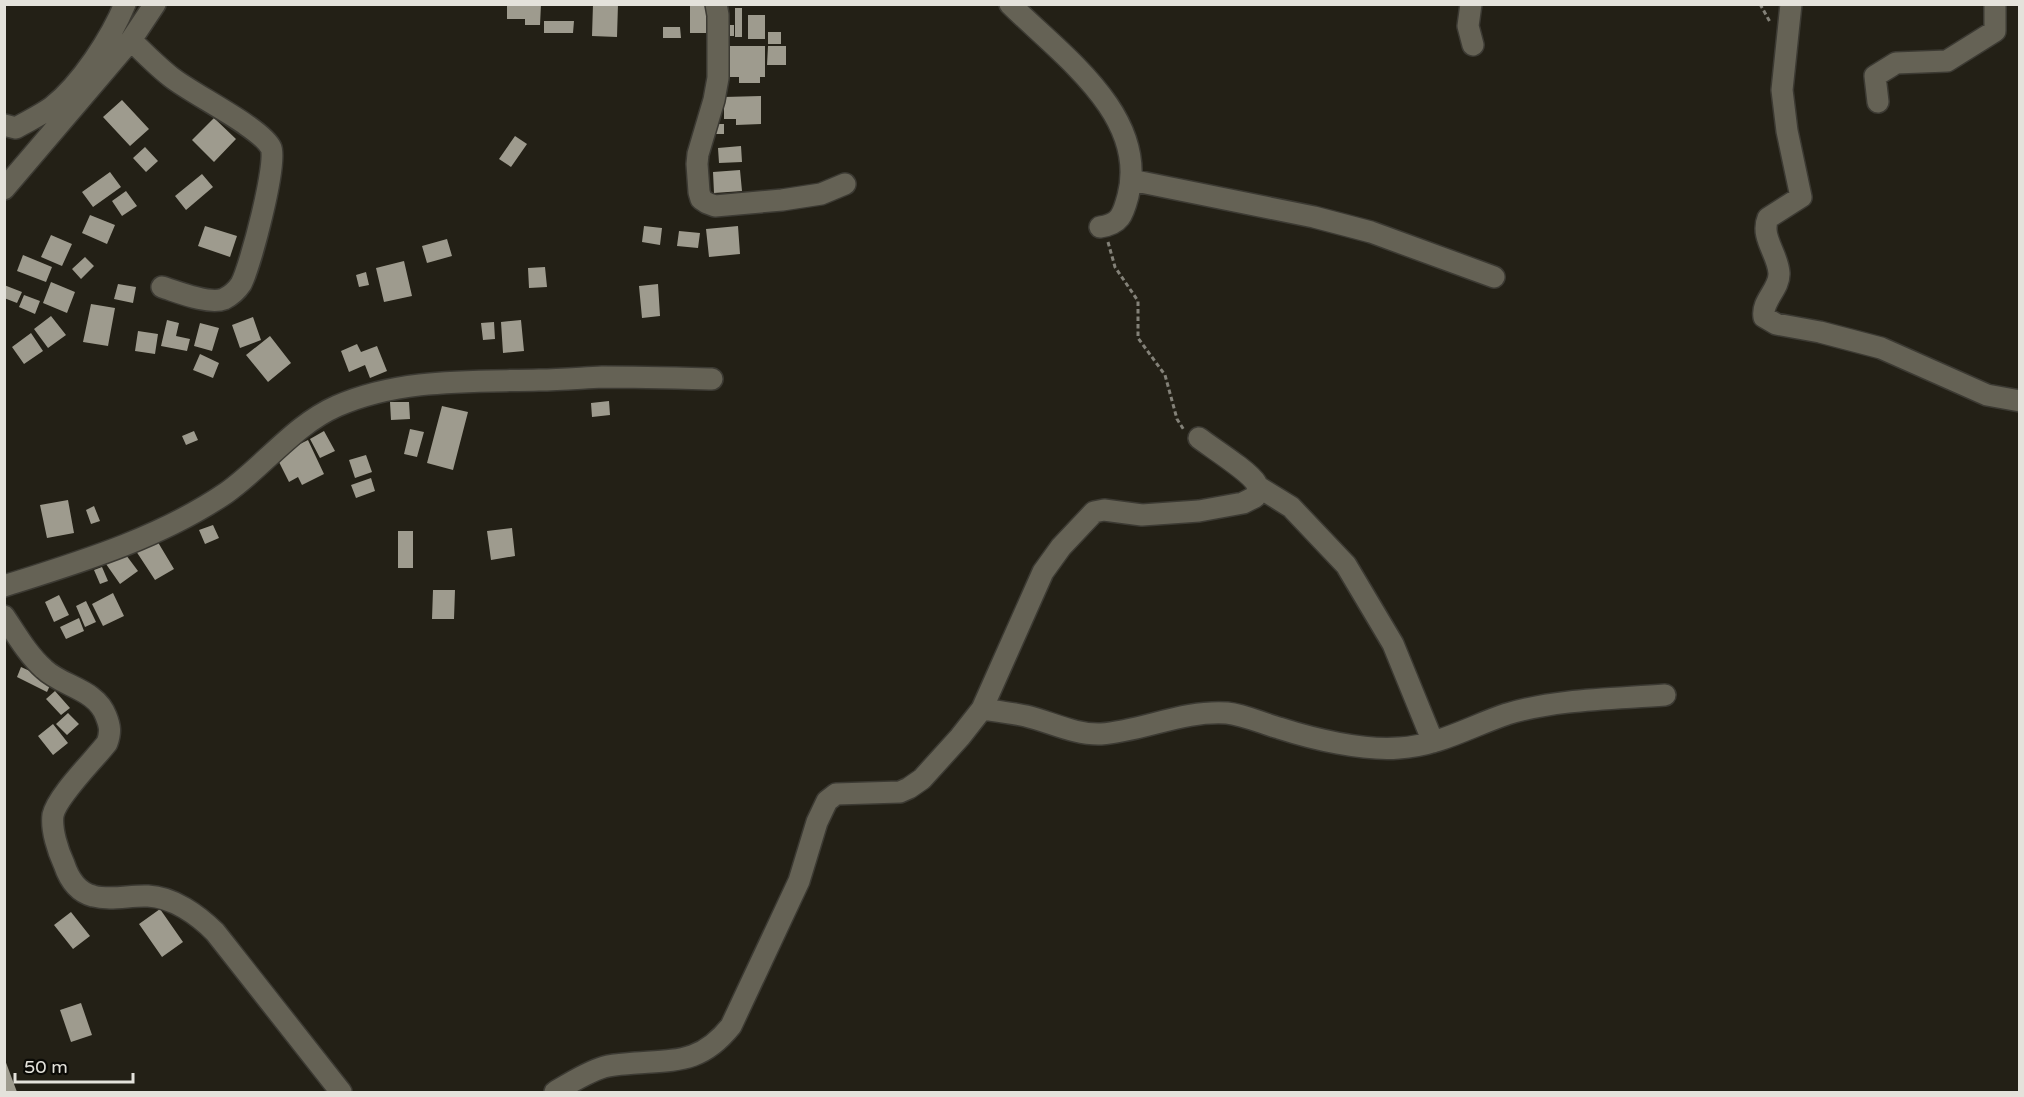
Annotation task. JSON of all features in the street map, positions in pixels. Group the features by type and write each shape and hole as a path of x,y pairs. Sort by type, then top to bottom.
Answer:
{"street":[{"path":"4,125 16,128 52,106 77,83 115,29 125,4"},
{"path":"4,189 131,40 155,4"},
{"path":"716,4 718,78 698,154 701,199 715,206 782,200 821,194 844,184"},
{"path":"1010,4 1074,63 1104,99 1124,133 1129,153 1131,180 1126,204 1120,218 1114,224 1100,227"},
{"path":"1471,4 1468,26 1473,45"},
{"path":"1791,4 1782,90 1787,131 1801,197 1768,218 1767,221 1766,231 1779,275 1765,307 1764,317 1776,324 1820,332 1881,348 1987,395 2019,401"},
{"path":"1878,102 1875,76 1896,63 1947,61 1995,31 1995,4"},
{"path":"131,40 171,77 258,133 271,147 273,154 271,174 252,252 244,277 236,290 225,298 209,301 162,287"},
{"path":"1131,180 1314,217 1359,229 1494,277"},
{"path":"4,586 84,561 187,516 228,491 309,423 335,407 362,396 413,386 465,380 602,377 712,379"},
{"path":"1199,438 1244,470 1257,486 1291,507 1346,566 1393,644 1433,742"},
{"path":"555,1092 578,1078 604,1067 672,1061 708,1050 719,1041 731,1026 799,881 827,801 836,794 900,792 922,779 982,709 1043,572 1061,547 1094,512 1104,510 1142,514 1214,509 1252,499 1256,494 1257,486"},
{"path":"4,616 45,670 100,703 110,727 111,733 107,743 59,800 54,812 53,826 62,861 70,879 82,892 99,897 149,896 168,900 206,923 341,1092"},
{"path":"982,709 1026,716 1074,731 1094,734 1114,732 1172,718 1226,713 1307,737 1372,747 1397,748 1433,742 1507,715 1547,705 1665,695"}],"path":[{"path":"1100,227 1107,239 1115,267 1138,300 1138,338 1165,375 1179,423 1190,435 1199,438"}],"building":[{"path":"507,4 541,4 540,25 525,25 525,19 507,19"},
{"path":"593,4 618,4 617,37 592,36"},
{"path":"690,6 707,6 707,33 690,33"},
{"path":"735,8 742,8 742,37 735,37"},
{"path":"748,15 765,15 765,39 748,39"},
{"path":"544,21 574,21 573,33 544,33"},
{"path":"724,25 734,25 734,36 724,36"},
{"path":"663,27 680,27 681,38 663,38"},
{"path":"768,32 781,32 781,44 768,44"},
{"path":"730,46 765,46 765,77 760,77 760,83 739,83 739,77 730,77"},
{"path":"768,46 786,46 786,65 767,65"},
{"path":"761,96 761,124 736,125 736,119 724,119 724,97"},
{"path":"122,100 149,129 130,146 103,117"},
{"path":"214,118 236,139 214,162 192,140"},
{"path":"712,124 724,124 724,134 712,134"},
{"path":"515,136 527,144 511,167 499,159"},
{"path":"741,146 742,162 719,163 718,148"},
{"path":"145,147 158,161 146,172 133,158"},
{"path":"740,170 742,191 714,193 713,172"},
{"path":"110,172 121,187 93,207 82,192"},
{"path":"202,174 213,187 186,210 175,196"},
{"path":"126,191 137,206 122,216 112,201"},
{"path":"90,215 115,225 107,244 82,233"},
{"path":"205,226 237,236 230,257 198,246"},
{"path":"644,226 662,228 660,245 642,242"},
{"path":"738,226 740,254 709,257 706,229"},
{"path":"679,231 700,233 698,248 677,246"},
{"path":"51,235 72,244 62,266 41,257"},
{"path":"447,239 452,256 427,263 422,246"},
{"path":"23,255 52,267 46,282 17,271"},
{"path":"85,257 94,266 81,279 72,269"},
{"path":"404,261 412,296 384,302 376,268"},
{"path":"545,267 547,287 529,288 528,268"},
{"path":"366,272 369,285 359,287 356,275"},
{"path":"51,282 75,292 67,313 43,303"},
{"path":"118,284 136,287 133,303 114,299"},
{"path":"658,284 660,316 642,318 639,286"},
{"path":"4,285 22,292 17,303 4,298"},
{"path":"24,295 40,301 35,314 19,307"},
{"path":"91,304 115,308 108,346 83,342"},
{"path":"51,316 66,335 48,348 34,329"},
{"path":"253,317 261,340 240,348 232,325"},
{"path":"167,320 179,323 176,336 190,339 187,351 161,346"},
{"path":"521,320 524,351 503,353 501,322"},
{"path":"494,322 495,339 483,340 481,323"},
{"path":"200,323 219,328 212,351 194,346"},
{"path":"138,331 158,334 155,354 135,351"},
{"path":"31,333 43,351 24,364 12,347"},
{"path":"270,336 291,363 268,382 246,355"},
{"path":"357,344 361,352 377,346 387,371 370,378 365,365 349,372 341,351"},
{"path":"200,354 219,363 213,378 193,370"},
{"path":"609,401 610,415 592,417 591,403"},
{"path":"390,402 409,402 410,419 391,420"},
{"path":"442,406 468,412 453,470 427,463"},
{"path":"410,429 424,432 417,457 404,454"},
{"path":"194,431 198,440 186,445 182,436"},
{"path":"324,431 335,451 320,458 310,439"},
{"path":"308,440 324,474 302,485 298,477 289,482 276,456"},
{"path":"366,455 372,472 355,478 349,460"},
{"path":"371,478 375,491 356,498 351,485"},
{"path":"68,500 74,533 47,538 40,505"},
{"path":"94,506 100,521 91,524 86,510"},
{"path":"213,525 219,538 205,544 199,530"},
{"path":"512,528 515,556 491,560 487,531"},
{"path":"398,531 413,531 413,568 398,568"},
{"path":"156,539 174,569 155,580 136,551"},
{"path":"123,551 138,571 120,584 106,564"},
{"path":"102,567 108,581 100,584 94,570"},
{"path":"433,590 455,590 454,619 432,619"},
{"path":"113,593 124,616 103,626 92,604"},
{"path":"59,595 69,615 54,622 45,602"},
{"path":"86,601 96,622 85,627 76,606"},
{"path":"79,618 84,631 66,639 60,627"},
{"path":"21,667 52,681 47,692 17,677"},
{"path":"55,691 70,708 61,715 46,699"},
{"path":"68,713 79,724 67,735 56,724"},
{"path":"53,724 68,743 53,755 38,736"},
{"path":"160,909 183,942 162,957 139,924"},
{"path":"71,912 90,936 73,949 54,925"},
{"path":"81,1003 92,1035 71,1042 60,1010"},
{"path":"5,1060 17,1092 4,1092"}]}
